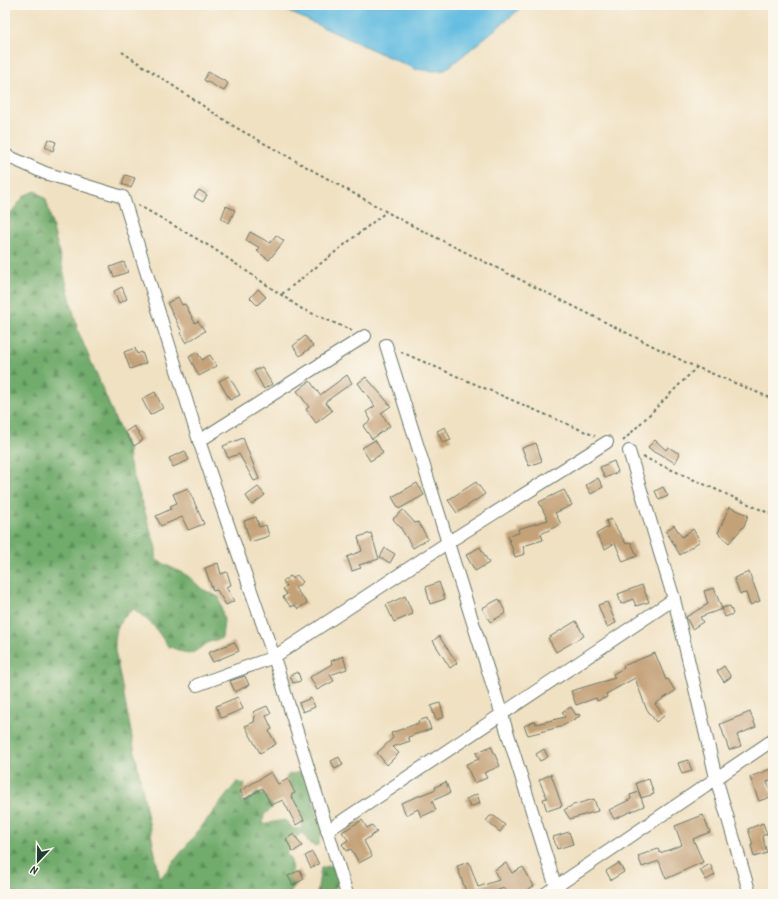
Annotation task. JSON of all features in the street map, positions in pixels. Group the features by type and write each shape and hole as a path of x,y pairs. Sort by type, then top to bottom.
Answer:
{"street":[{"path":"5,154 45,173 123,197 200,441 274,657 347,894"},
{"path":"200,441 365,336"},
{"path":"386,345 556,890"},
{"path":"197,685 274,657 607,442"},
{"path":"629,451 674,599 716,778 750,894"},
{"path":"327,831 674,599"},
{"path":"545,894 556,890 773,740"}],"path":[{"path":"122,52 236,127 386,211 697,367 773,398"},
{"path":"123,197 211,247 302,309 365,336"},
{"path":"282,294 386,211"},
{"path":"386,345 618,446 697,367"},
{"path":"629,451 773,516"}],"green space":[{"path":"36,191 46,199 78,331 128,449 129,461 156,548 156,560 188,576 202,589 219,597 224,620 222,638 209,642 194,652 188,654 168,646 153,625 134,609 124,618 116,632 115,651 160,879 237,782 245,784 241,792 242,803 260,792 269,799 273,807 264,815 263,824 285,820 294,829 303,828 297,807 292,803 284,783 288,775 300,772 305,773 322,831 318,845 315,846 309,843 303,832 289,842 286,856 289,856 292,865 291,879 296,881 297,884 289,894 5,894 5,215 10,214 25,195"},
{"path":"333,865 340,881 332,894 317,894 321,868"}],"water":[{"path":"274,5 525,5 445,70 434,71 415,69"}],"building":[{"path":"208,72 228,83 224,91 204,80"},
{"path":"48,139 56,142 53,151 45,147"},
{"path":"125,175 135,178 131,188 122,184"},
{"path":"199,190 207,195 203,202 194,197"},
{"path":"226,206 235,210 229,223 221,219"},
{"path":"250,232 270,243 276,235 284,241 269,260 257,251 260,248 246,240"},
{"path":"124,262 128,272 114,277 110,267"},
{"path":"122,287 127,299 119,303 114,291"},
{"path":"258,289 266,297 257,305 250,298"},
{"path":"178,297 182,305 185,304 195,323 198,321 205,331 186,343 167,303"},
{"path":"305,336 313,346 300,356 293,346"},
{"path":"135,348 137,354 142,352 146,363 130,369 124,352"},
{"path":"197,352 202,360 210,355 217,366 199,376 189,357"},
{"path":"262,367 272,384 264,389 254,371"},
{"path":"347,375 352,383 325,402 332,411 316,423 306,409 309,407 297,391 310,381 320,395"},
{"path":"229,376 240,395 230,400 219,381"},
{"path":"366,377 391,406 381,413 390,426 372,439 363,426 371,420 366,412 375,406 358,383"},
{"path":"155,392 163,408 150,415 142,399"},
{"path":"134,426 143,440 134,446 125,432"},
{"path":"445,427 451,440 443,443 437,431"},
{"path":"243,438 259,479 254,481 239,454 228,458 223,446"},
{"path":"375,440 383,453 370,461 362,448"},
{"path":"655,440 666,450 668,447 680,454 675,463 657,452 655,453 648,447"},
{"path":"536,443 542,461 529,466 522,448"},
{"path":"185,451 189,460 173,467 169,458"},
{"path":"614,461 618,472 605,478 600,467"},
{"path":"598,478 603,487 591,494 586,485"},
{"path":"476,482 485,494 457,513 448,500"},
{"path":"417,483 424,495 399,509 392,497"},
{"path":"258,487 265,495 252,505 246,496"},
{"path":"663,487 668,496 659,500 655,491"},
{"path":"188,488 204,524 188,530 182,517 161,526 156,516 171,509 170,506 177,503 173,494"},
{"path":"564,490 572,505 555,513 561,524 541,534 543,540 523,546 525,554 515,557 508,536 519,533 518,529 548,520 539,502"},
{"path":"729,507 748,515 744,526 729,543 718,533"},
{"path":"403,510 415,523 418,522 428,539 413,548 400,527 393,519"},
{"path":"256,517 259,527 266,525 269,536 250,542 244,521"},
{"path":"611,519 626,544 631,542 637,556 623,562 615,543 605,549 596,534 608,527 606,521"},
{"path":"674,525 682,537 693,529 700,541 680,555 666,531"},
{"path":"371,533 379,559 359,565 361,568 352,571 347,557 362,551 358,537"},
{"path":"480,547 489,563 475,571 466,555"},
{"path":"385,548 395,554 390,563 380,557"},
{"path":"218,563 221,574 227,572 231,585 226,587 234,601 226,605 217,590 213,591 205,568"},
{"path":"749,572 760,601 750,605 746,593 740,594 734,578"},
{"path":"297,575 303,582 295,588 307,603 298,609 295,605 291,607 283,597 287,594 283,589 287,586 283,581 290,576 292,579"},
{"path":"439,582 445,599 430,604 426,587"},
{"path":"642,585 649,602 636,606 633,599 621,604 618,594"},
{"path":"714,588 722,609 700,617 703,622 692,629 686,617 708,604 704,591"},
{"path":"405,596 413,614 394,622 386,605"},
{"path":"499,599 506,613 490,622 482,608"},
{"path":"607,602 616,623 607,627 598,605"},
{"path":"730,606 733,614 725,617 722,608"},
{"path":"576,621 584,636 556,652 548,638"},
{"path":"439,636 457,663 450,668 433,641"},
{"path":"234,642 239,651 213,662 208,653"},
{"path":"655,653 666,680 668,679 675,691 655,704 664,716 656,722 646,708 635,678 606,694 607,697 597,701 596,698 576,705 571,691 615,678 613,674 624,668 623,666"},
{"path":"343,656 347,669 330,675 334,681 317,690 310,677 332,664 331,661"},
{"path":"724,666 731,677 724,682 717,671"},
{"path":"298,672 301,681 293,683 290,675"},
{"path":"245,676 249,685 235,692 230,681"},
{"path":"238,697 243,709 221,718 216,706"},
{"path":"311,698 315,707 303,712 299,703"},
{"path":"440,703 444,717 436,720 431,706"},
{"path":"267,706 271,714 266,716 272,729 269,731 276,744 260,753 245,726 254,722 255,715 253,712"},
{"path":"571,707 576,715 579,714 580,716 560,727 528,735 524,726 535,721 536,724 565,717 562,712"},
{"path":"750,712 756,727 737,735 741,746 729,750 720,724"},
{"path":"427,718 431,729 408,737 410,741 393,747 399,753 387,765 377,753 393,738 391,733 419,723 418,721"},
{"path":"491,746 500,766 484,773 487,778 474,783 466,764 479,759 476,753"},
{"path":"544,749 548,757 540,761 536,754"},
{"path":"339,757 343,765 335,769 331,761"},
{"path":"688,760 692,771 682,774 678,763"},
{"path":"773,768 773,779 767,782 773,796 759,801 750,777"},
{"path":"271,772 278,784 288,779 295,793 291,795 304,820 296,825 283,800 271,805 262,788 245,799 240,791"},
{"path":"551,774 562,806 547,811 543,799 547,798 539,780"},
{"path":"649,779 654,794 641,798 636,783"},
{"path":"446,782 450,793 432,801 436,810 421,817 418,809 406,815 401,803 436,789 435,787"},
{"path":"639,792 644,806 614,819 609,810 631,799 630,795"},
{"path":"477,794 480,803 470,807 466,799"},
{"path":"594,799 598,811 570,819 564,810 573,805"},
{"path":"703,815 710,832 693,839 703,862 666,879 659,861 642,867 638,856 658,849 660,853 682,845 675,826"},
{"path":"490,816 494,816 505,825 500,832 486,821"},
{"path":"362,820 367,828 372,825 377,832 364,841 372,856 359,863 351,849 347,851 342,844 348,840 342,832"},
{"path":"763,823 767,834 762,836 767,853 754,857 751,845 753,845 748,829"},
{"path":"569,832 573,844 557,849 553,837"},
{"path":"294,834 302,846 293,852 286,839"},
{"path":"312,852 319,864 311,868 305,856"},
{"path":"469,862 478,887 499,880 494,870 506,863 512,873 523,867 534,886 520,894 507,894 504,888 487,894 463,894 466,892 457,866"},
{"path":"619,863 624,872 611,880 606,871"},
{"path":"710,864 715,875 706,880 700,870"},
{"path":"300,870 304,879 293,885 288,876"}]}
